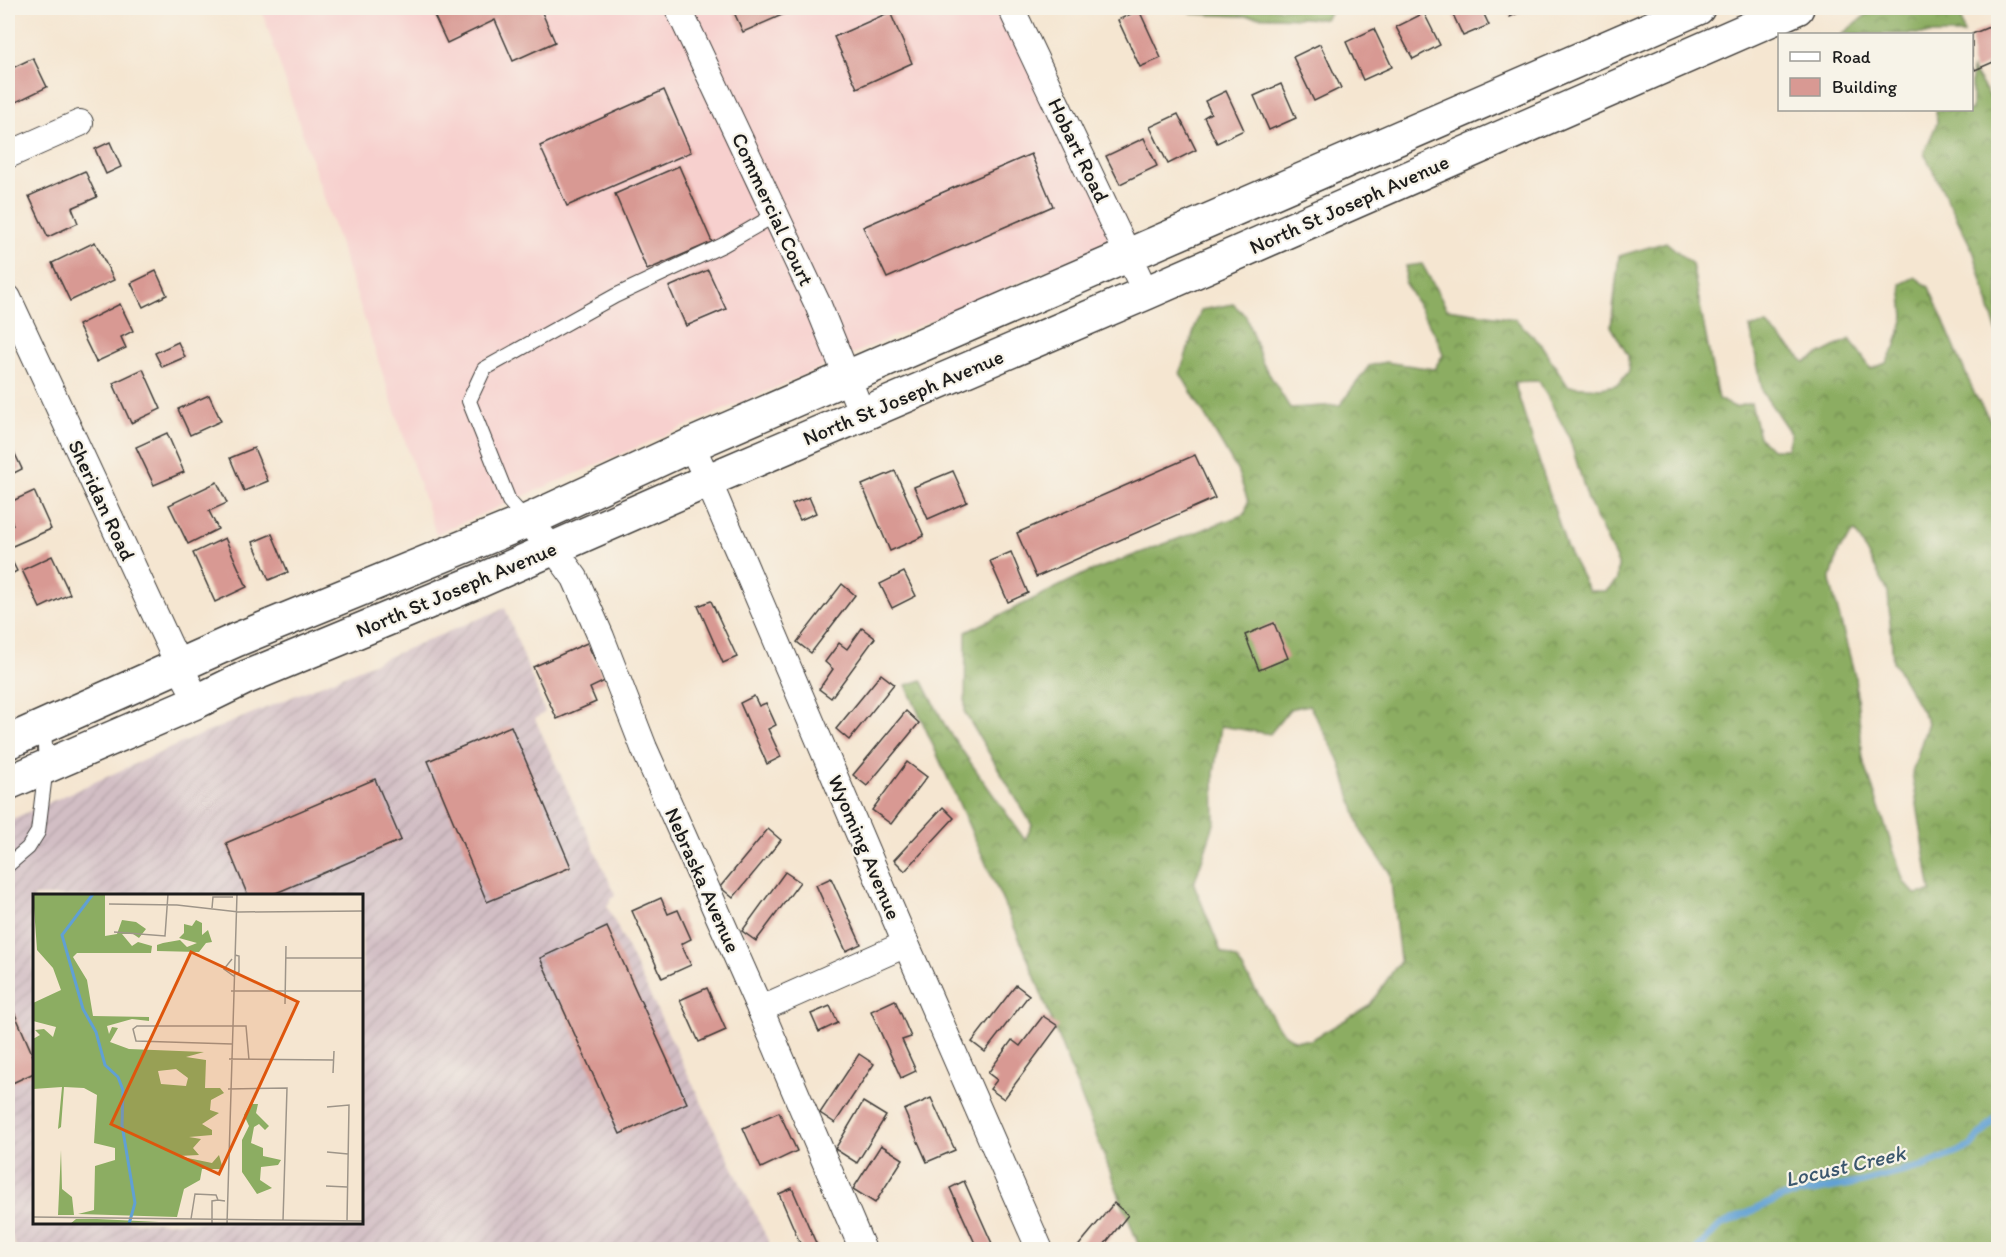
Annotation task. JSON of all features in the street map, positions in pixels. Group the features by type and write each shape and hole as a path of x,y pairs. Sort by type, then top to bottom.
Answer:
{"main road":[{"name":"North St Joseph Avenue","path":"9,738 44,726 236,640 527,520 691,445 1698,8"},
{"name":"North St Joseph Avenue","path":"8,783 198,701 247,677 479,581 1146,293 1797,8"}],"street":[{"name":"Commercial Court","path":"678,8 818,305 862,414"},
{"name":"Hobart Road","path":"1011,8 1146,293"},
{"path":"8,155 80,123"},
{"name":"Sheridan Road","path":"8,298 179,666 198,701"},
{"name":"Wyoming Avenue","path":"691,445 709,480 722,516 1040,1250"},
{"name":"Nebraska Avenue","path":"527,520 553,548 575,579 601,637 644,748 760,1009 863,1250"},
{"path":"760,1009 906,944"}],"lane":[{"path":"527,520 509,501 468,401 484,369 615,296 723,245 775,215"},
{"path":"8,865 28,848 38,832 46,766 44,726"}],"shaded area":[{"path":"261,8 1015,8 1133,233 436,534"},
{"path":"505,608 545,712 535,719 615,894 607,906 772,1249 17,1249 8,1228 8,821 184,742"}],"green space":[{"path":"1189,8 1334,8 1325,19 1192,14"},
{"path":"1875,8 1959,8 1964,33 1843,33"},
{"path":"1973,71 1998,109 1998,337 1974,253 1924,153 1937,123 1936,111 1973,111"},
{"path":"1666,242 1692,264 1718,399 1735,407 1751,403 1759,437 1771,449 1787,449 1791,434 1763,393 1750,327 1767,325 1805,362 1850,339 1871,369 1886,363 1895,348 1904,317 1901,284 1915,277 1929,287 1975,395 1998,433 1998,1249 1140,1249 1024,949 906,685 922,680 947,729 1025,840 1032,825 965,713 966,632 1086,573 1245,514 1248,501 1237,470 1180,373 1201,310 1233,304 1246,316 1263,364 1290,408 1340,405 1369,366 1385,362 1434,369 1443,355 1438,340 1405,283 1406,266 1422,264 1447,309 1515,319 1540,343 1568,386 1602,388 1619,384 1629,371 1628,356 1611,326 1619,256","holes":["1539,381 1569,437 1588,500 1618,564 1617,580 1606,591 1589,591 1566,546 1514,382","1855,531 1888,592 1893,662 1928,722 1912,773 1931,892 1915,894 1904,882 1863,759 1855,676 1830,581 1839,550","1309,705 1339,759 1361,831 1390,873 1400,961 1369,1006 1311,1040 1294,1040 1280,1030 1237,959 1221,952 1194,884 1215,821 1214,773 1221,726 1270,734 1290,709"]}],"building":[{"path":"444,8 540,8 555,42 513,61 495,20 447,43 433,13"},
{"path":"732,8 798,8 743,32"},
{"path":"1450,8 1481,8 1489,25 1463,36"},
{"path":"1506,8 1528,8 1510,17"},
{"path":"1139,10 1161,58 1140,67 1118,20"},
{"path":"890,12 912,63 857,88 834,37"},
{"path":"1424,13 1440,45 1413,59 1396,27"},
{"path":"1989,27 1998,49 1998,60 1975,70 1973,65 1973,34"},
{"path":"1374,29 1392,67 1363,80 1346,42"},
{"path":"1320,44 1341,88 1314,101 1293,57"},
{"path":"33,58 47,87 8,106 8,70"},
{"path":"1281,84 1296,118 1269,130 1254,96"},
{"path":"664,90 691,152 567,206 540,146"},
{"path":"1226,91 1244,130 1217,143 1204,117 1211,113 1205,101"},
{"path":"1178,114 1196,150 1168,164 1150,127"},
{"path":"1144,138 1157,166 1120,184 1106,156"},
{"path":"110,142 121,167 106,174 95,149"},
{"path":"1031,154 1053,206 887,278 863,227"},
{"path":"679,166 712,242 647,270 615,194"},
{"path":"85,171 97,197 72,208 78,223 48,237 29,196"},
{"path":"95,242 114,280 70,301 52,263"},
{"path":"708,270 726,309 686,326 669,287"},
{"path":"156,271 167,295 143,307 131,283"},
{"path":"120,304 133,331 121,337 126,348 96,362 78,325"},
{"path":"178,342 185,357 162,367 155,353"},
{"path":"143,369 161,409 131,423 113,383"},
{"path":"209,395 221,421 190,435 178,409"},
{"path":"167,433 184,472 154,485 136,447"},
{"path":"8,439 22,469 8,476"},
{"path":"254,448 268,481 244,491 230,458"},
{"path":"1195,455 1215,498 1036,577 1017,533"},
{"path":"895,471 924,536 890,551 862,485"},
{"path":"953,471 967,502 928,519 914,487"},
{"path":"217,482 227,503 209,511 218,529 188,544 169,505"},
{"path":"34,491 51,529 8,548 8,528 13,525 8,512 8,503"},
{"path":"809,497 816,513 800,520 792,504"},
{"path":"272,534 288,572 269,580 253,542"},
{"path":"225,538 247,587 215,602 193,553"},
{"path":"1011,552 1028,593 1008,602 990,561"},
{"path":"52,556 70,594 40,608 22,570"},
{"path":"10,557 17,571 8,576 8,558"},
{"path":"904,572 916,596 892,608 880,584"},
{"path":"842,584 855,595 811,653 797,642"},
{"path":"711,601 737,657 723,663 698,606"},
{"path":"1274,623 1288,658 1259,670 1245,635"},
{"path":"862,628 875,638 831,698 819,689 833,669 825,662 839,643 847,649"},
{"path":"587,643 605,681 590,688 596,702 557,719 533,667"},
{"path":"881,674 894,684 849,740 836,729"},
{"path":"754,696 759,706 766,703 776,725 768,729 781,757 767,764 740,703"},
{"path":"906,711 919,723 867,786 853,775"},
{"path":"511,726 571,867 487,902 428,761"},
{"path":"907,762 927,777 891,824 872,810"},
{"path":"375,779 401,840 274,894 247,894 226,843"},
{"path":"943,807 954,818 905,871 894,860"},
{"path":"768,829 781,840 733,898 720,887"},
{"path":"785,872 800,882 756,941 742,931"},
{"path":"831,878 861,944 846,951 816,885"},
{"path":"661,898 668,914 678,910 691,939 681,944 691,965 662,978 632,911"},
{"path":"607,927 687,1103 620,1134 540,958"},
{"path":"1016,985 1029,995 985,1052 972,1042"},
{"path":"707,988 726,1030 699,1042 680,1000"},
{"path":"8,998 33,1056 33,1073 8,1085"},
{"path":"895,1000 911,1037 902,1040 916,1071 901,1078 871,1011"},
{"path":"830,1006 838,1023 819,1032 811,1014"},
{"path":"1043,1016 1058,1026 1004,1099 990,1089 997,1080 988,1073 1012,1040 1020,1046"},
{"path":"859,1054 874,1064 835,1123 820,1113"},
{"path":"931,1098 955,1150 927,1162 904,1110"},
{"path":"863,1102 886,1116 857,1163 835,1149"},
{"path":"779,1112 797,1151 761,1168 743,1128"},
{"path":"881,1145 903,1159 875,1203 853,1189"},
{"path":"964,1181 994,1248 990,1250 978,1250 950,1188"},
{"path":"792,1188 819,1250 803,1250 779,1194"},
{"path":"1114,1203 1128,1215 1100,1250 1075,1250"}],"waterway":[{"name":"Locust Creek","path":"1696,1250 1721,1225 1785,1196 1862,1182 1924,1166 1970,1147 1998,1115"}]}
